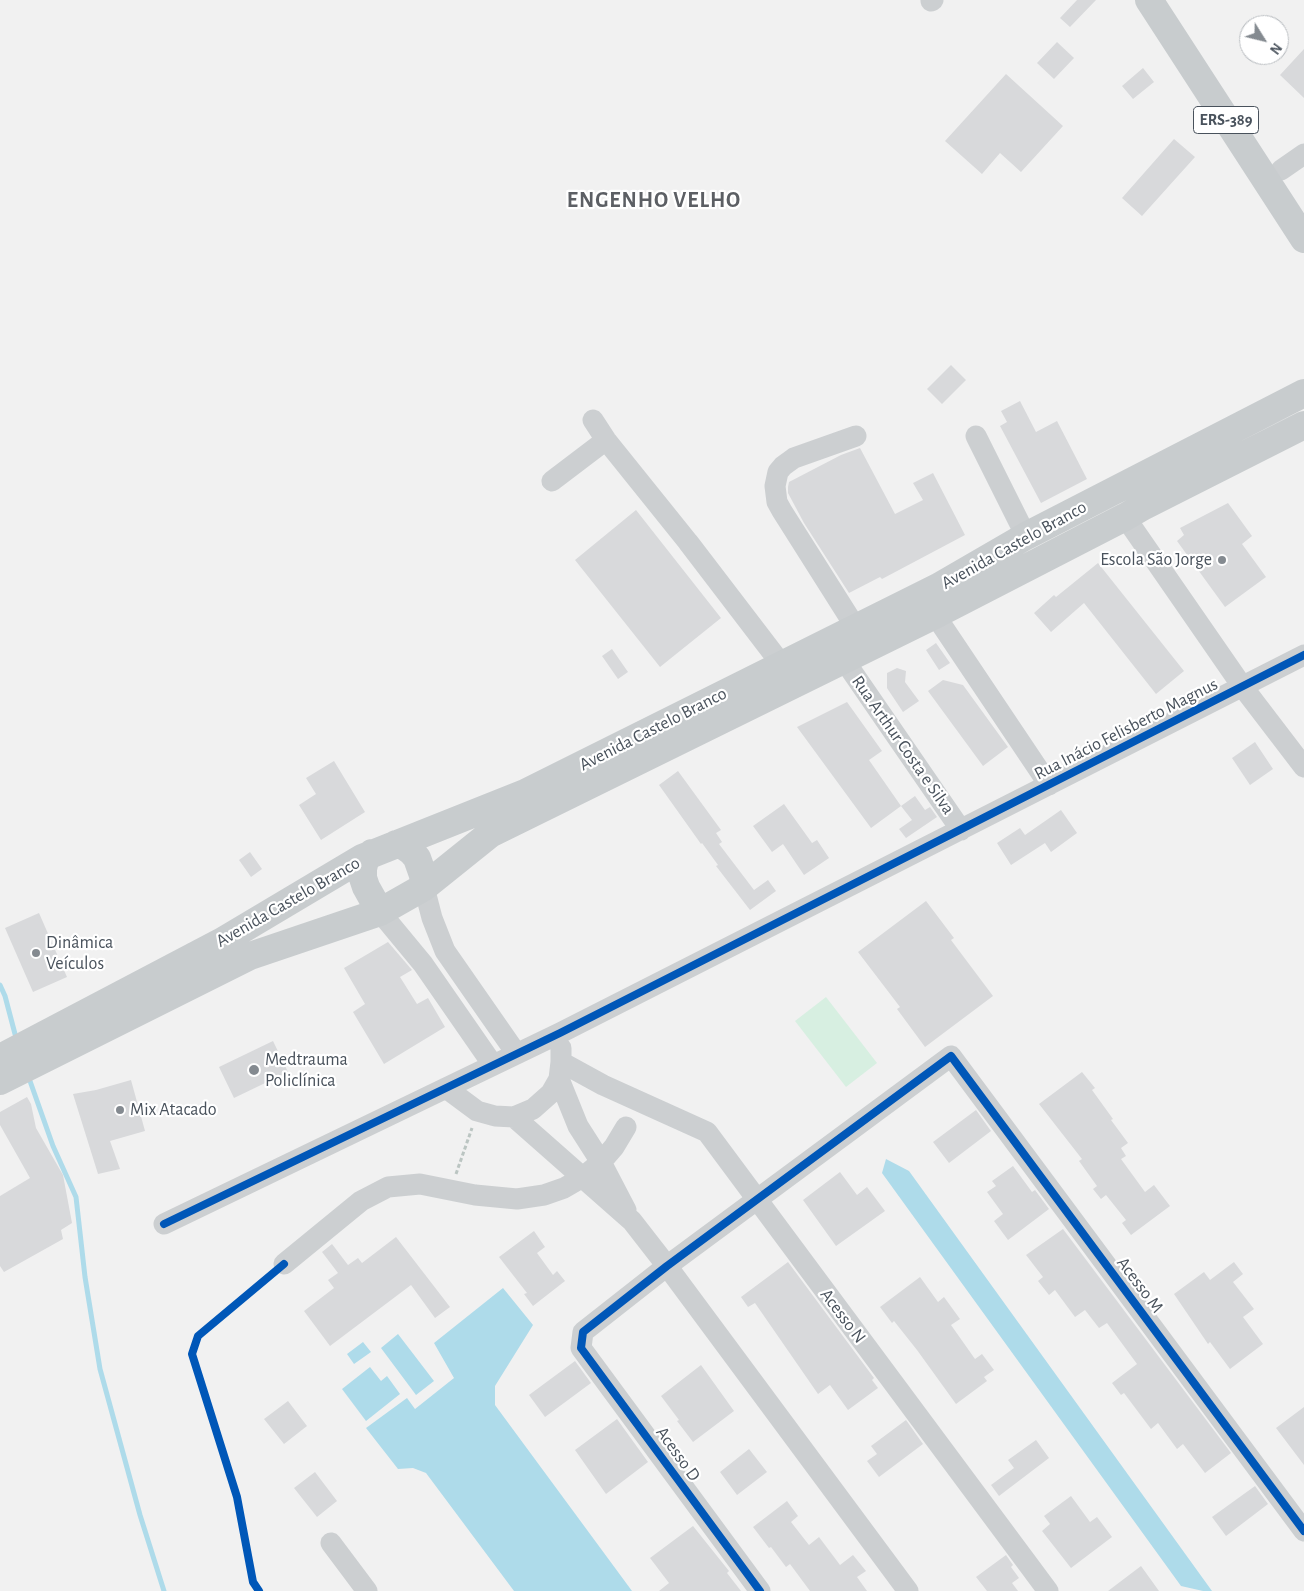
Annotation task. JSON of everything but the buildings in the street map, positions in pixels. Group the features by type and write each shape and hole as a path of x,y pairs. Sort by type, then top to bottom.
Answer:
{"main road":[{"name":"ERS-389","path":"1149,0 1304,239"},
{"name":"ERS-389","path":"1170,0 1304,205"},
{"path":"1134,512 1176,480 1300,398"},
{"name":"Avenida Castelo Branco","path":"0,1058 221,942 384,848 525,793 938,587 1026,536 1300,398"},
{"name":"Avenida Castelo Branco","path":"0,1081 250,956 380,912 424,887 490,834 935,615 1304,425"},
{"path":"380,912 362,878 362,869 365,860 384,848 404,846 411,851 417,858 424,887"}],"street":[{"path":"1281,170 1304,154"},
{"path":"593,420 606,440 688,542 782,665"},
{"path":"856,436 794,458 778,472 775,486 777,502 782,511 856,628"},
{"path":"976,436 1026,536"},
{"path":"552,481 606,440"},
{"path":"1134,512 1242,686 1304,767"},
{"path":"935,615 1049,785"},
{"name":"Rua Inácio Felisberto Magnus","path":"164,1224 560,1033 1304,655"},
{"name":"Rua Arthur Costa e Silva","path":"844,660 961,830"},
{"path":"424,887 432,918 445,951 516,1053"},
{"path":"380,912 423,964 493,1065"},
{"path":"423,964 445,951"},
{"path":"560,1033 560,1070 578,1126 601,1162 632,1221 908,1591"},
{"name":"Acesso M","path":"757,1199 951,1056 1304,1531"},
{"path":"446,1088 477,1111 495,1116 514,1117 533,1109 551,1093 560,1070"},
{"name":"Acesso N","path":"560,1070 604,1085 707,1132 1048,1591"},
{"path":"514,1117 632,1221"},
{"path":"284,1264 361,1201 388,1187 420,1184 476,1195 517,1199 544,1195 564,1188 583,1177 601,1162 614,1147 626,1128"},
{"path":"667,1266 757,1199"},
{"name":"Acesso D","path":"667,1266 583,1332 581,1348 760,1591"},
{"path":"331,1543 366,1591"}],"path":[{"path":"450,1190 463,1159 477,1111"}],"green space":[{"path":"826,997 877,1063 846,1087 795,1021"}],"water":[{"path":"886,1159 909,1171 1212,1591 1181,1586 882,1173"},
{"path":"503,1288 533,1325 495,1386 495,1405 632,1591 514,1591 426,1473 413,1468 398,1469 366,1428 407,1398 415,1409 454,1378 434,1343"},
{"path":"398,1334 434,1381 416,1395 381,1348"},
{"path":"363,1342 371,1352 354,1364 347,1354"},
{"path":"370,1367 381,1381 387,1376 400,1394 366,1421 342,1389"}],"waterway":[{"path":"0,985 5,996 15,1034"},
{"path":"30,1081 53,1146 76,1197 85,1277 100,1369 140,1515 164,1591"}],"cycle path":[{"path":"164,1224 560,1033 1304,655"},
{"path":"760,1591 581,1348 583,1332 667,1266 951,1056 1304,1531"},
{"path":"259,1591 253,1582 237,1497 192,1354 198,1336 284,1264"}],"place":[{"name":"Escola São Jorge","path":"1222,560"},
{"name":"Dinâmica Veículos","path":"36,953"},
{"name":"Medtrauma Policlínica","path":"254,1070"},
{"name":"Mix Atacado","path":"120,1110"}],"district":[{"name":"ENGENHO VELHO","path":"654,200"}]}
